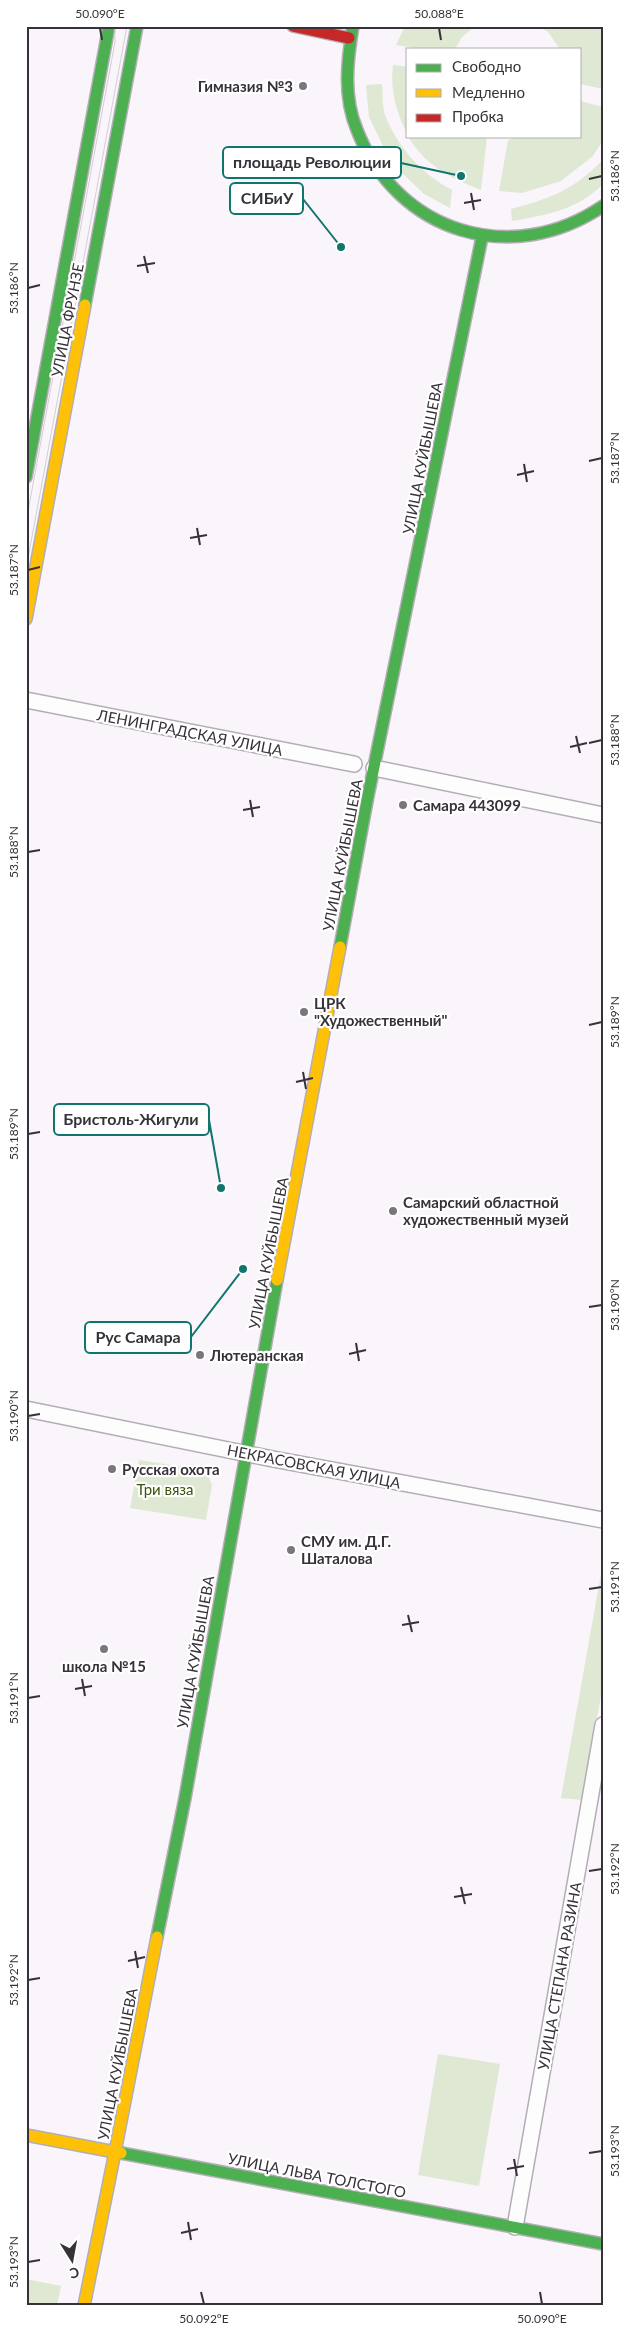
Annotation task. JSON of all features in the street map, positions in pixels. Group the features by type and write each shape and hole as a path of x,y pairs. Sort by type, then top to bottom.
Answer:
{"main road":[{"name":"УЛИЦА ФРУНЗЕ","path":"26,477 109,26"},
{"name":"УЛИЦА ФРУНЗЕ","path":"26,619 137,26"},
{"path":"293,26 349,38"},
{"path":"353,26 349,38 346,69 349,105 363,149 373,167 401,196 432,219 482,237 502,238 539,233 580,220 603,206"},
{"name":"УЛИЦА КУЙБЫШЕВА","path":"84,2306 185,1798 245,1452 374,768 482,237"},
{"name":"УЛИЦА ЛЬВА ТОЛСТОГО","path":"26,2135 603,2244"}],"street":[{"name":"ЛЕНИНГРАДСКАЯ УЛИЦА","path":"26,700 354,764"},
{"path":"374,768 603,816"},
{"name":"НЕКРАСОВСКАЯ УЛИЦА","path":"26,1409 603,1520"},
{"name":"УЛИЦА СТЕПАНА РАЗИНА","path":"514,2227 603,1725"}],"green space":[{"path":"405,26 475,26 462,37 456,48 415,48 396,45"},
{"path":"538,26 603,26 603,89 582,84 582,48 559,48 548,32"},
{"path":"393,65 406,67 406,131 395,101"},
{"path":"382,84 385,115 396,138 421,168 452,190 450,208 424,194 391,162 369,117 366,85"},
{"path":"582,102 603,107 603,140 593,156 561,181 522,193 499,191 508,140 514,138 582,138"},
{"path":"409,138 487,138 481,190 459,181 440,170 422,155"},
{"path":"603,160 603,184 583,200 549,214 512,221 511,209 561,192 582,179"},
{"name":"Три вяза","path":"139,1460 196,1469 207,1473 212,1485 206,1520 130,1508"},
{"path":"603,1563 603,1685 582,1800 561,1798"},
{"path":"438,2054 500,2064 479,2186 418,2175"},
{"path":"26,2279 61,2286 57,2306 26,2306"}],"tram line":[{"path":"26,522 115,42 115,26"},
{"path":"26,569 127,26"}],"traffic: fast":[{"path":"26,477 109,26"},
{"path":"85,305 137,26"},
{"path":"353,26 349,52 348,92 357,130 375,165 400,194 428,216 461,230 496,236 532,235 568,225 603,206"},
{"path":"340,947 367,801 482,237"},
{"path":"157,1937 185,1798 277,1280"},
{"path":"121,2153 603,2244"}],"traffic: slow":[{"path":"26,619 85,305"},
{"path":"277,1280 340,947"},
{"path":"26,2135 115,2152 157,1937"},
{"path":"84,2306 115,2152 121,2153"}],"traffic: jam":[{"path":"293,26 349,38"}],"place":[{"name":"Гимназия №3","path":"303,86"},
{"name":"площадь Революции","path":"461,176"},
{"name":"СИБиУ","path":"341,247"},
{"name":"Самара 443099","path":"403,805"},
{"name":"ЦРК \"Художественный\"","path":"304,1012"},
{"name":"Бристоль-Жигули","path":"221,1188"},
{"name":"Самарский областной художественный музей","path":"393,1211"},
{"name":"Рус Самара","path":"243,1269"},
{"name":"Лютеранская","path":"200,1355"},
{"name":"Русская охота","path":"112,1469"},
{"name":"СМУ им. Д.Г. Шаталова","path":"291,1550"},
{"name":"школа №15","path":"104,1649"}]}
